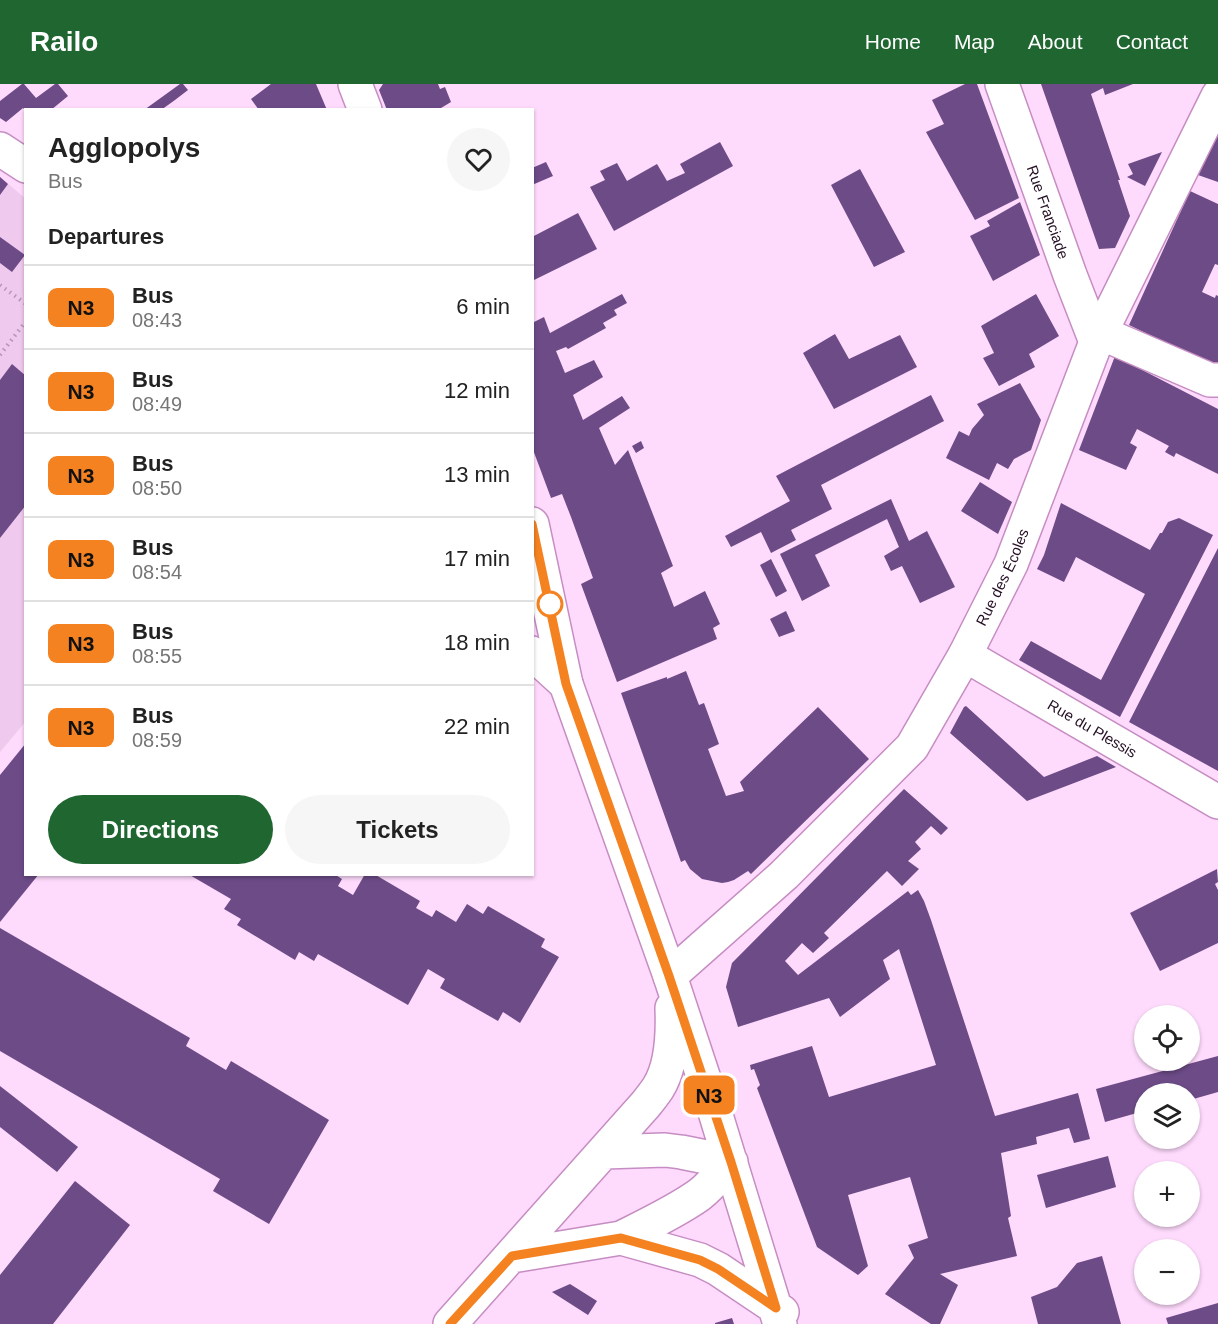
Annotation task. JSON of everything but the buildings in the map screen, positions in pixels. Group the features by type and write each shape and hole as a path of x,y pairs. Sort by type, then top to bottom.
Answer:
{"main road":[{"path":"355,84 364,108"},
{"name":"Rue Franciade","path":"1002,84 1070,275 1098,337"},
{"name":"Rue des Écoles","path":"669,976 784,875 912,747 965,655 1011,564 1098,337 1218,96"},
{"path":"0,149 24,165"},
{"path":"1098,337 1210,380 1218,380"},
{"path":"534,533 566,684 786,1319"},
{"path":"534,655 566,684"},
{"name":"Rue du Plessis","path":"965,655 1218,802"},
{"path":"450,1324 604,1152 659,1086 669,1058 673,1030 669,976"},
{"path":"604,1152 665,1150 731,1162"},
{"path":"512,1256 621,1238 665,1216 700,1194 731,1162"},
{"path":"621,1238 700,1260 718,1269 786,1319"}],"path":[{"path":"0,285 24,303"},
{"path":"0,356 24,324"}],"shaded area":[{"path":"0,177 24,197 24,723 0,752"}],"bus line":[{"name":"N3","path":"450,1324 512,1256 621,1238 700,1260 718,1269 776,1308 731,1162 669,976 566,684 534,533"}]}
